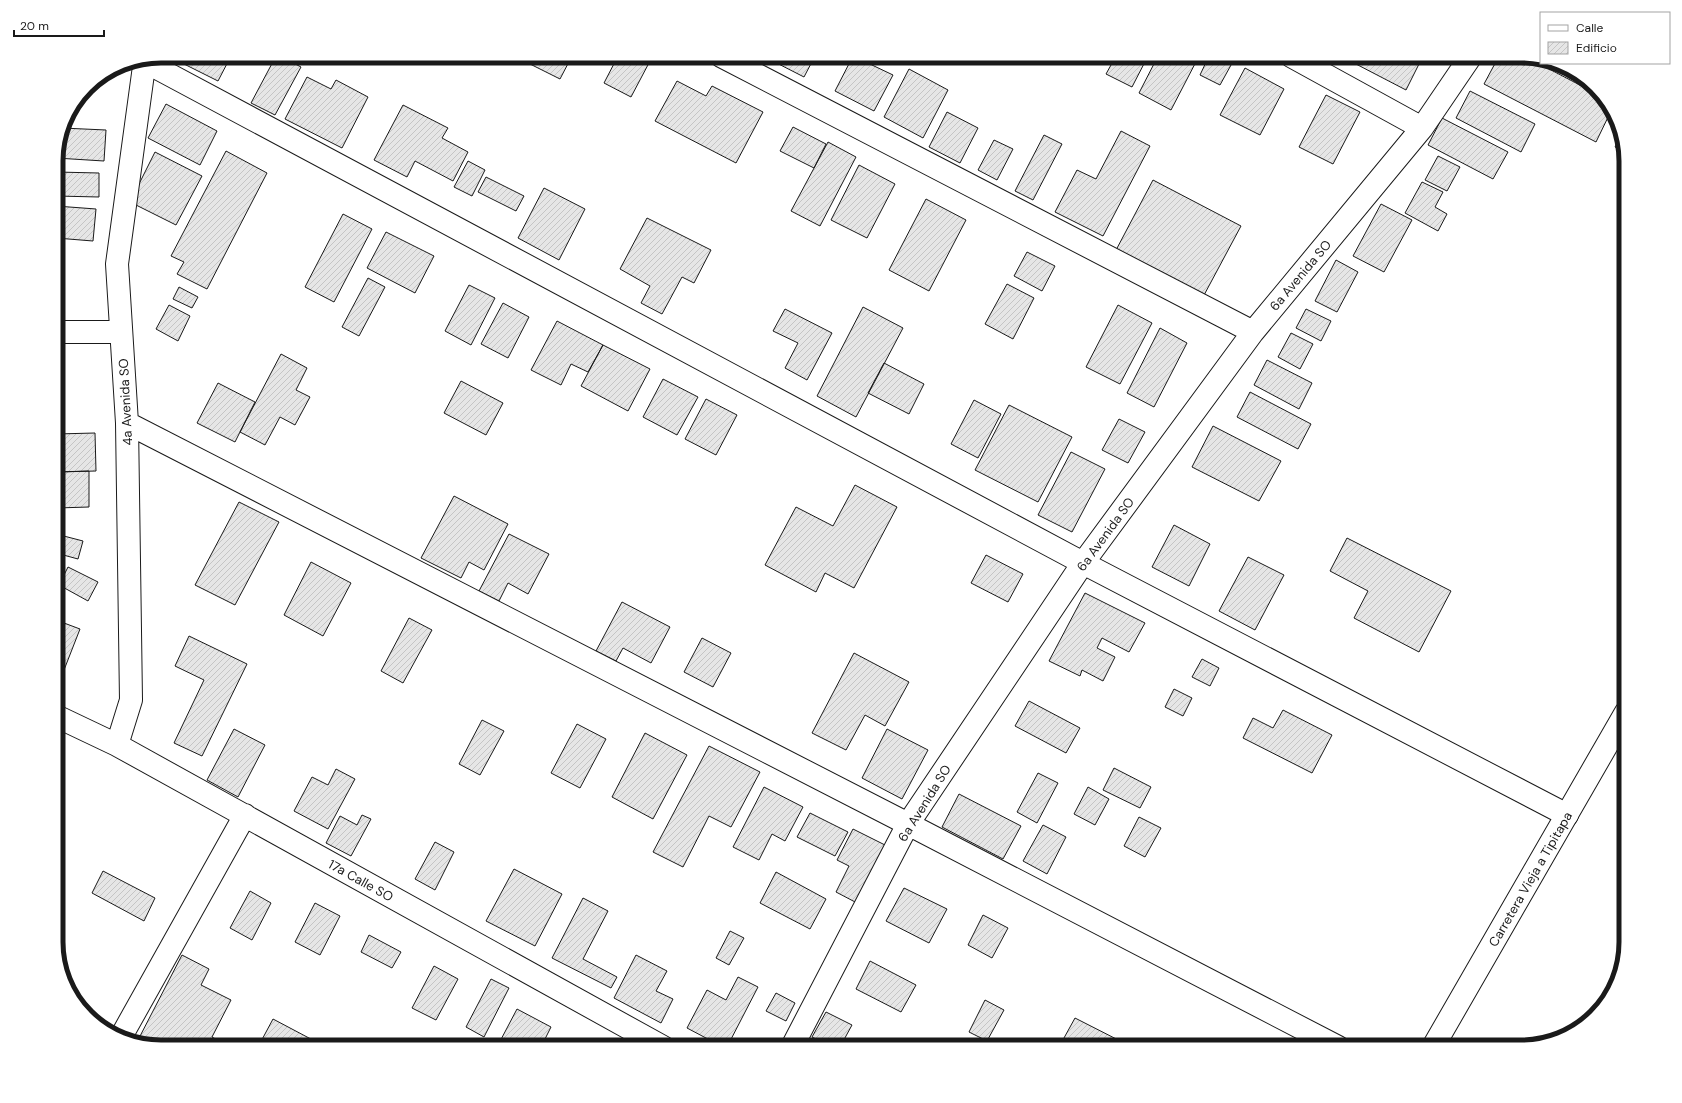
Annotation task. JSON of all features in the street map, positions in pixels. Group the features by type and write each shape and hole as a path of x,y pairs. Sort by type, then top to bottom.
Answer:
{"street":[{"path":"734,63 1253,332"},
{"path":"1304,63 1422,128"},
{"name":"6a Avenida SO","path":"796,1040 908,824 1083,563 1253,332 1422,128 1465,63"},
{"path":"151,64 1083,563 1567,815"},
{"name":"4a Avenida SO","path":"117,745 131,700 127,423 117,264 143,65"},
{"path":"63,332 121,332"},
{"path":"127,423 908,824 1325,1040"},
{"name":"17a Calle SO","path":"63,719 117,745 650,1040"},
{"name":"Carretera Vieja a Tipitapa","path":"1438,1040 1619,724"},
{"path":"123,1033 245,816"}],"building":[{"path":"182,63 227,63 218,81"},
{"path":"272,63 293,63 301,67 275,115 251,103"},
{"path":"528,63 568,63 560,79"},
{"path":"614,63 649,63 631,97 604,83"},
{"path":"777,63 811,63 804,77"},
{"path":"849,63 868,63 893,75 874,111 835,91"},
{"path":"1112,63 1144,63 1132,87 1106,74"},
{"path":"1154,63 1195,63 1171,110 1139,93"},
{"path":"1206,63 1232,63 1220,85 1200,75"},
{"path":"1354,63 1420,63 1406,90"},
{"path":"1495,63 1528,63 1543,66 1588,89 1599,101 1608,116 1596,142 1484,84"},
{"path":"1245,68 1284,89 1260,135 1220,115"},
{"path":"909,69 948,90 923,138 884,117"},
{"path":"307,77 331,89 336,80 368,97 342,148 285,119"},
{"path":"677,81 706,96 712,86 763,112 736,163 655,121"},
{"path":"1470,91 1535,124 1521,152 1456,118"},
{"path":"1326,95 1360,112 1333,164 1299,147"},
{"path":"166,104 217,131 200,165 148,138"},
{"path":"403,105 448,128 442,138 468,152 453,181 415,161 407,177 374,160"},
{"path":"947,112 978,128 960,163 929,147"},
{"path":"1442,118 1508,152 1493,179 1428,145"},
{"path":"793,127 826,144 814,168 780,151"},
{"path":"68,128 106,130 104,161 63,158"},
{"path":"1121,131 1150,146 1103,236 1055,212 1077,170 1096,179"},
{"path":"1044,135 1062,144 1033,200 1015,191"},
{"path":"994,140 1013,149 997,180 978,170"},
{"path":"828,142 856,157 820,226 791,211"},
{"path":"226,151 267,173 207,289 177,274 184,262 171,256"},
{"path":"155,152 202,176 176,225 130,202"},
{"path":"1438,156 1460,167 1447,191 1425,180"},
{"path":"468,161 485,170 472,196 454,187"},
{"path":"859,165 895,184 867,238 831,220"},
{"path":"63,172 99,173 99,197 63,196"},
{"path":"486,177 524,196 516,211 478,192"},
{"path":"1153,180 1241,226 1203,297 1115,252"},
{"path":"1422,182 1443,192 1435,207 1447,214 1438,231 1405,213"},
{"path":"544,188 585,209 559,260 518,238"},
{"path":"926,199 966,220 929,291 889,270"},
{"path":"1381,204 1412,220 1384,272 1353,256"},
{"path":"63,207 96,209 93,241 63,239"},
{"path":"343,214 372,229 334,302 305,287"},
{"path":"647,218 711,250 694,283 682,277 662,314 641,303 650,286 620,269"},
{"path":"386,232 434,256 415,293 367,268"},
{"path":"1027,252 1055,266 1042,291 1014,276"},
{"path":"1336,260 1358,272 1337,312 1315,301"},
{"path":"368,278 385,287 359,336 342,327"},
{"path":"1007,284 1034,298 1013,339 985,324"},
{"path":"469,285 495,298 471,345 445,331"},
{"path":"179,287 198,297 192,308 173,299"},
{"path":"503,303 529,317 508,358 481,344"},
{"path":"169,305 190,316 178,341 156,329"},
{"path":"1118,305 1152,323 1120,384 1086,367"},
{"path":"863,307 903,328 856,417 817,396"},
{"path":"785,309 832,333 807,380 785,368 798,343 773,331"},
{"path":"1306,309 1331,321 1321,341 1296,328"},
{"path":"557,321 603,345 588,372 571,364 561,385 531,370"},
{"path":"1160,328 1187,343 1154,407 1127,393"},
{"path":"1291,333 1313,344 1300,369 1278,357"},
{"path":"603,345 650,369 628,411 581,386"},
{"path":"281,354 307,368 296,390 310,397 295,425 280,417 265,445 240,432"},
{"path":"1267,360 1312,383 1299,409 1254,385"},
{"path":"884,363 924,384 909,414 868,393"},
{"path":"663,379 698,397 677,435 643,417"},
{"path":"461,381 503,403 486,435 444,413"},
{"path":"218,383 255,402 235,442 197,423"},
{"path":"1250,392 1311,424 1298,449 1237,417"},
{"path":"706,399 737,415 716,455 685,439"},
{"path":"974,400 1001,414 978,458 951,444"},
{"path":"1009,405 1072,437 1038,502 975,470"},
{"path":"1119,419 1145,432 1128,463 1102,450"},
{"path":"1213,426 1281,461 1259,501 1192,467"},
{"path":"95,433 96,471 63,472 63,434"},
{"path":"1071,452 1105,469 1072,532 1038,515"},
{"path":"89,471 89,507 63,508 63,472"},
{"path":"855,485 897,507 854,588 825,573 816,592 765,565 796,507 833,526"},
{"path":"454,496 508,524 484,570 469,562 461,578 421,558"},
{"path":"239,502 279,522 235,605 195,585"},
{"path":"1174,525 1210,544 1189,586 1152,567"},
{"path":"509,534 549,554 528,594 508,583 499,601 479,591"},
{"path":"63,536 83,541 78,559 63,555"},
{"path":"1347,538 1451,591 1419,652 1354,618 1368,591 1330,571"},
{"path":"986,555 1023,574 1008,602 971,583"},
{"path":"1248,557 1284,575 1255,630 1219,611"},
{"path":"311,562 351,583 323,636 284,615"},
{"path":"68,567 98,582 88,601 63,587 63,577"},
{"path":"1085,593 1145,623 1129,652 1102,638 1097,648 1115,657 1103,681 1082,670 1080,676 1049,661"},
{"path":"622,602 670,627 651,663 623,648 616,661 596,651"},
{"path":"409,618 432,630 403,683 381,671"},
{"path":"63,623 80,629 63,670"},
{"path":"189,636 247,664 202,756 174,743 204,680 175,666"},
{"path":"702,638 731,653 713,687 684,672"},
{"path":"854,653 909,682 885,726 865,715 846,750 812,733"},
{"path":"1202,659 1219,668 1210,686 1192,677"},
{"path":"1174,689 1192,698 1183,716 1165,707"},
{"path":"1029,701 1080,728 1066,753 1015,726"},
{"path":"1283,710 1332,735 1312,773 1243,738 1253,718 1273,728"},
{"path":"482,720 504,731 480,775 459,764"},
{"path":"577,724 606,739 580,788 551,773"},
{"path":"234,729 265,745 238,797 207,780"},
{"path":"887,729 928,750 902,799 862,778"},
{"path":"645,733 687,755 653,819 612,797"},
{"path":"709,746 760,772 731,827 709,816 683,867 653,852"},
{"path":"1114,768 1151,787 1140,808 1103,790"},
{"path":"336,769 355,779 328,829 294,811 312,777 328,785"},
{"path":"1038,773 1058,783 1037,823 1017,812"},
{"path":"764,787 803,807 785,841 772,834 759,860 733,847"},
{"path":"1088,787 1109,799 1095,825 1074,814"},
{"path":"959,794 1021,826 1003,859 942,827"},
{"path":"810,813 848,832 835,856 797,837"},
{"path":"362,815 371,819 351,856 326,843 340,816 357,825"},
{"path":"1139,817 1161,828 1145,857 1124,846"},
{"path":"1043,825 1066,837 1047,874 1023,861"},
{"path":"853,829 887,846 857,903 836,892 849,866 837,860"},
{"path":"435,842 454,852 435,890 415,879"},
{"path":"514,869 562,894 535,946 486,921"},
{"path":"103,871 155,898 144,921 92,893"},
{"path":"776,872 826,899 810,929 760,903"},
{"path":"904,888 947,909 929,943 886,921"},
{"path":"250,891 271,903 252,940 230,928"},
{"path":"583,898 608,911 583,959 617,977 611,988 552,958"},
{"path":"315,903 340,916 320,955 295,942"},
{"path":"983,915 1008,928 992,958 968,945"},
{"path":"730,931 744,938 729,965 716,958"},
{"path":"369,935 401,952 392,968 361,952"},
{"path":"182,955 209,969 201,985 231,1000 212,1037 217,1040 154,1040 139,1037"},
{"path":"636,955 667,971 656,991 673,999 661,1023 614,998"},
{"path":"870,961 916,985 901,1012 856,989"},
{"path":"434,966 458,979 436,1020 412,1008"},
{"path":"738,977 758,987 731,1040 710,1040 687,1028 707,990 726,1000"},
{"path":"491,979 509,988 484,1037 466,1027"},
{"path":"776,993 795,1003 786,1021 766,1011"},
{"path":"985,1000 1004,1010 988,1040 969,1032"},
{"path":"517,1009 551,1027 544,1040 501,1040"},
{"path":"826,1012 852,1025 844,1040 818,1040 812,1037"},
{"path":"1075,1018 1118,1040 1063,1040"},
{"path":"273,1019 313,1040 262,1040"}]}
